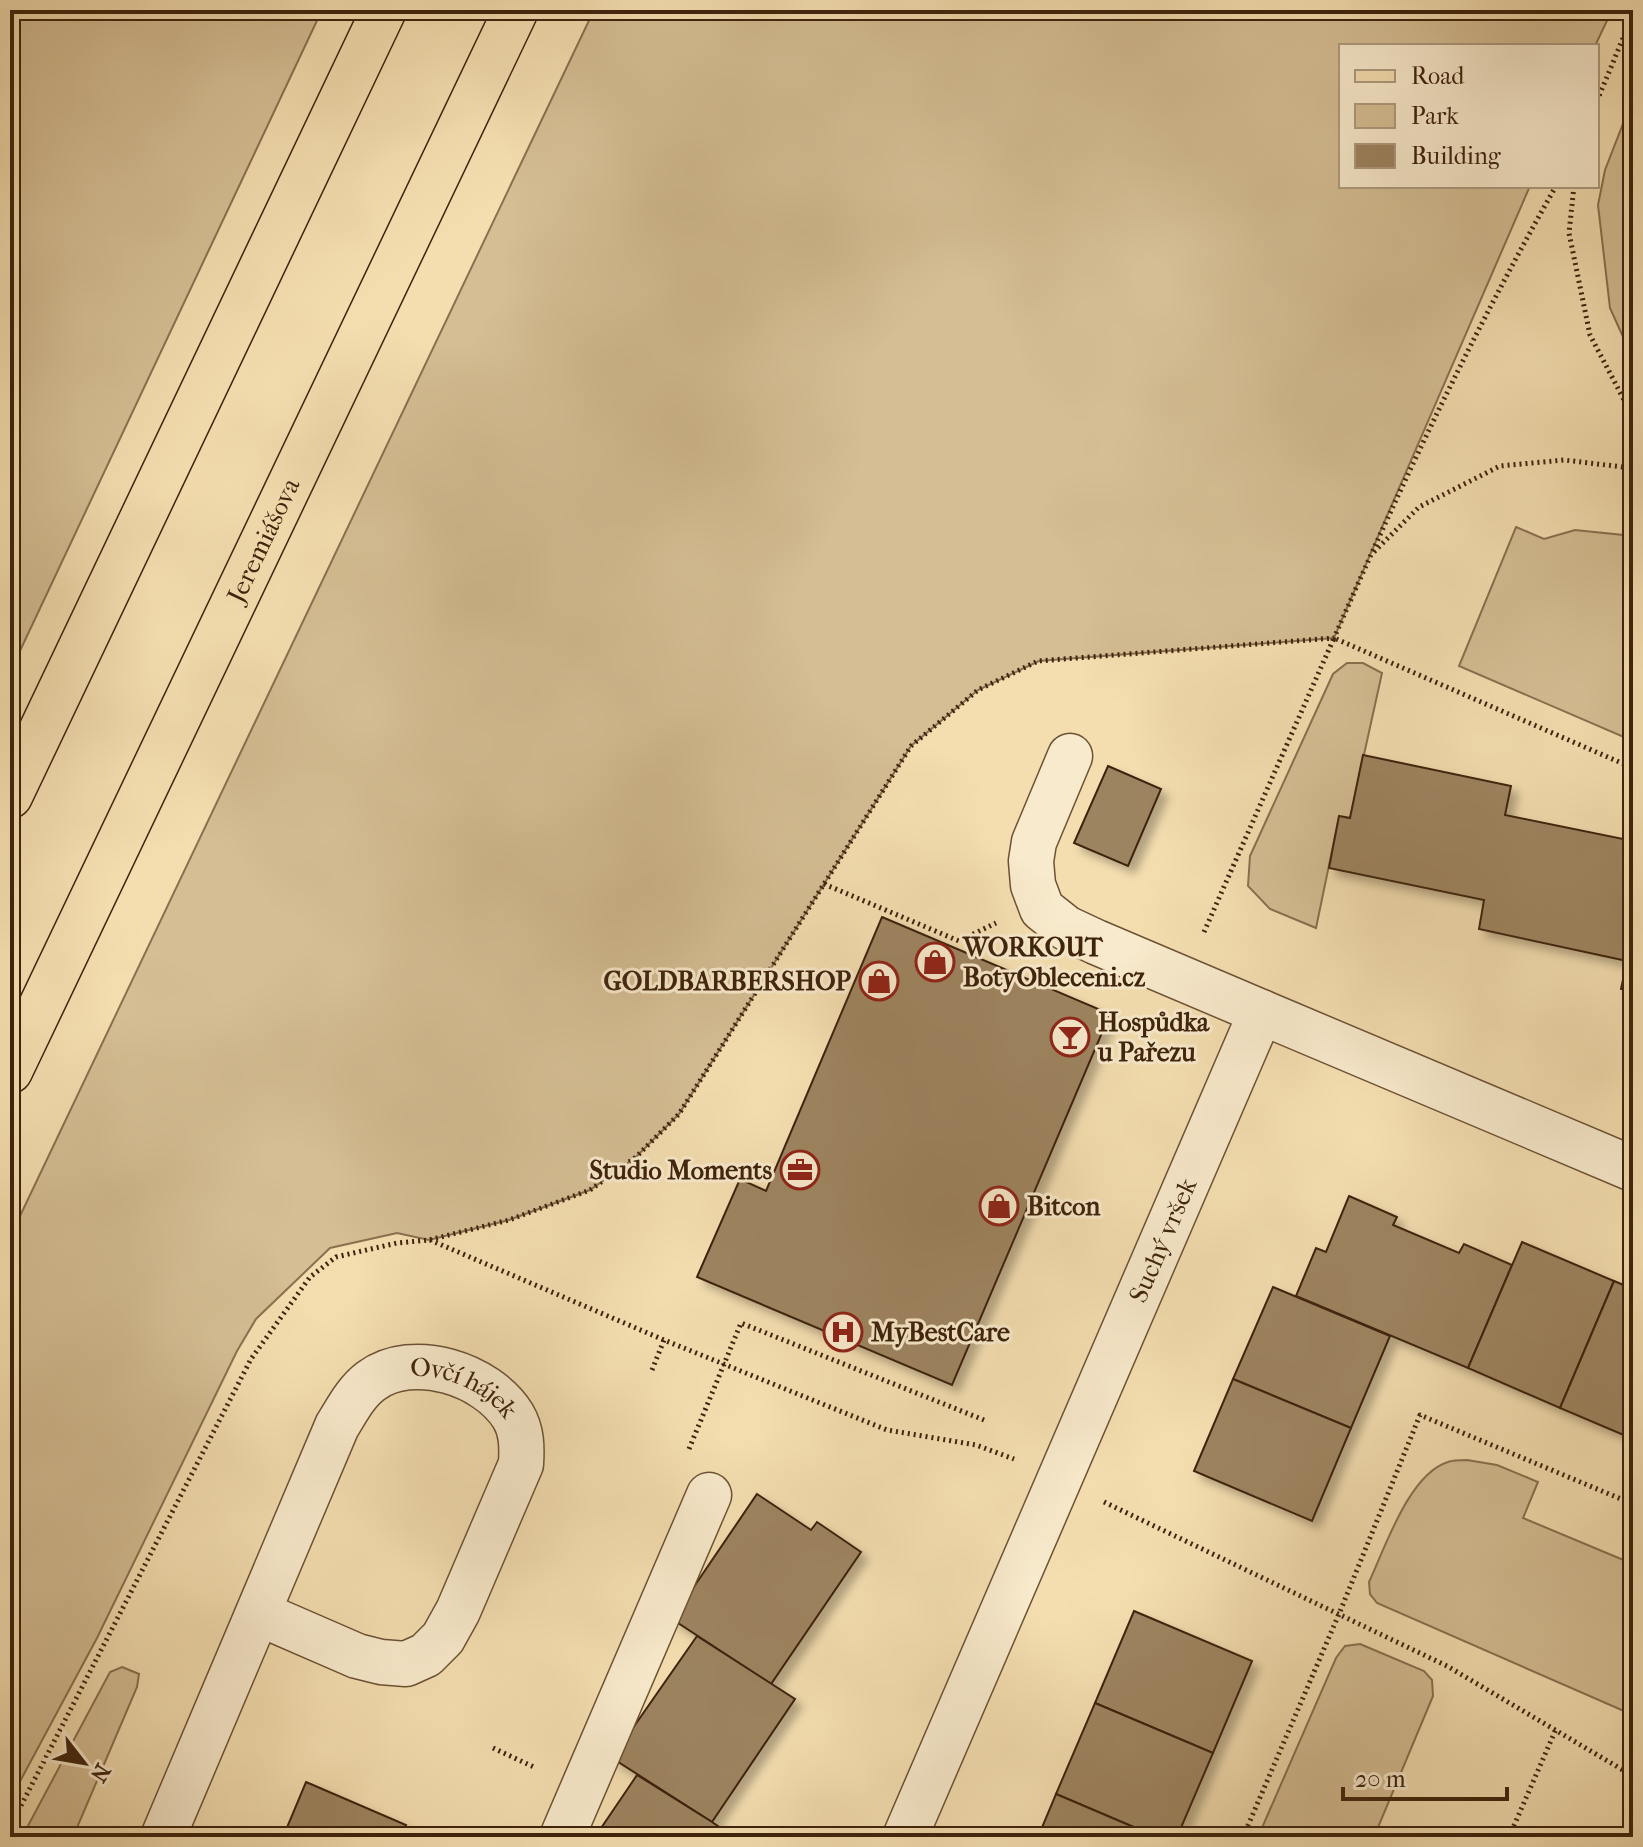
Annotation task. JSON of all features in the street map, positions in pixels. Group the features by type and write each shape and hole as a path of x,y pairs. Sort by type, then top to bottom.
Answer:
{"main road":[{"path":"10,796 384,10"},
{"name":"Jeremiášova","path":"10,1071 516,10"}],"street":[{"path":"1070,756 1039,824 1031,861 1033,885 1042,909 1066,928 1633,1169"},
{"name":"Suchý vršek","path":"905,1837 1261,1012"},
{"name":"Ovčí hájek","path":"163,1837 337,1426 352,1401 370,1382 395,1369 422,1368 447,1371 486,1388 502,1401 514,1418 522,1439 521,1464 458,1611 443,1638 426,1655 406,1664 357,1656 258,1613"},
{"path":"562,1837 709,1495"}],"path":[{"path":"1599,96 1633,14"},
{"path":"1198,945 1370,555 1508,270 1555,188"},
{"path":"1574,188 1569,233 1590,335 1633,417"},
{"path":"1370,555 1419,507 1500,466 1564,460 1633,471"},
{"path":"10,1827 251,1359 310,1277 336,1257 397,1243 429,1240 509,1220 590,1190 636,1157 679,1114 911,746 978,690 1038,661 1334,638 1633,768"},
{"path":"824,884 959,941"},
{"path":"429,1240 887,1430 976,1445 1021,1462"},
{"path":"725,1365 741,1323 984,1420"},
{"path":"652,1370 664,1340"},
{"path":"1243,1837 1420,1415 1633,1504"},
{"path":"1096,1498 1447,1666 1633,1776"},
{"path":"1509,1837 1556,1729"}],"green space":[{"path":"10,10 322,10 10,672"},
{"path":"594,10 1612,10 1596,44 1339,44 1339,188 1529,188 1334,638 1039,661 978,690 911,746 679,1114 636,1157 590,1190 509,1220 429,1240 397,1233 330,1248 256,1319 237,1351 97,1638 10,1800 10,1237"},
{"path":"1633,98 1633,359 1610,308 1598,205 1605,170"},
{"path":"1516,527 1544,539 1575,530 1633,536 1633,741 1459,666"},
{"path":"1347,663 1363,663 1382,673 1350,818 1339,817 1316,928 1270,909 1248,886 1250,856 1333,674"},
{"path":"1467,1460 1497,1465 1538,1482 1523,1518 1633,1564 1633,1715 1377,1603 1370,1594 1369,1582 1410,1496 1434,1469 1450,1461"},
{"path":"1360,1644 1424,1671 1432,1680 1433,1696 1374,1837 1258,1837 1336,1658 1345,1646"},
{"path":"122,1667 139,1674 137,1687 73,1837 22,1837 110,1672"}],"building":[{"path":"1363,755 1511,786 1505,815 1633,841 1633,991 1621,989 1627,961 1479,929 1484,900 1329,868 1339,816 1350,818"},
{"path":"1108,766 1161,789 1128,866 1074,843"},
{"path":"882,917 1110,1014 952,1385 697,1277 740,1179 766,1191"},
{"path":"1349,1196 1397,1217 1393,1225 1459,1253 1464,1244 1512,1265 1468,1368 1296,1296 1316,1248 1326,1252"},
{"path":"1522,1242 1614,1281 1560,1408 1468,1368"},
{"path":"1614,1281 1633,1289 1633,1439 1560,1408"},
{"path":"1273,1287 1390,1336 1351,1428 1233,1379"},
{"path":"1233,1379 1351,1428 1312,1521 1194,1471"},
{"path":"757,1494 811,1530 817,1522 861,1552 771,1684 672,1619"},
{"path":"1134,1611 1252,1661 1213,1753 1095,1703"},
{"path":"697,1636 795,1699 712,1822 612,1758"},
{"path":"1095,1703 1213,1753 1177,1837 1157,1837 1056,1794"},
{"path":"637,1775 712,1822 734,1837 595,1837"},
{"path":"306,1782 406,1825 401,1837 283,1837"},
{"path":"1056,1794 1157,1837 1038,1837"}],"place":[{"name":"WORKOUT BotyObleceni.cz","path":"935,962"},
{"name":"GOLDBARBERSHOP","path":"879,981"},
{"name":"Hospůdka u Pařezu","path":"1070,1037"},
{"name":"Studio Moments","path":"800,1170"},
{"name":"Bitcon","path":"999,1206"},
{"name":"MyBestCare","path":"843,1332"}]}
